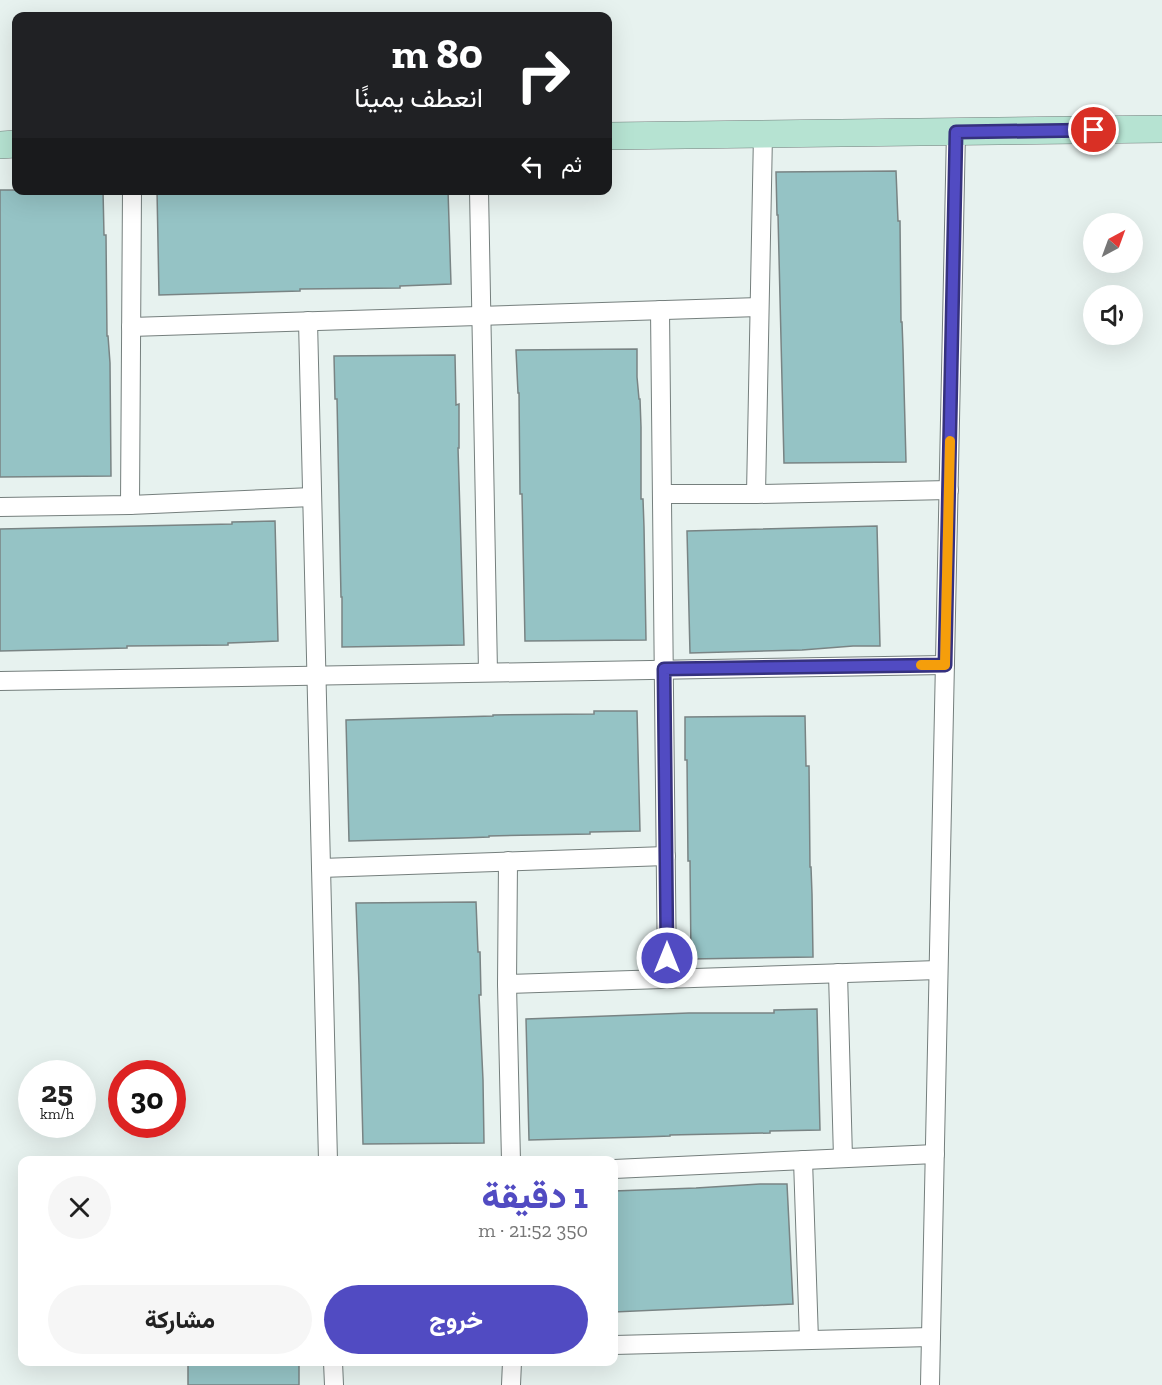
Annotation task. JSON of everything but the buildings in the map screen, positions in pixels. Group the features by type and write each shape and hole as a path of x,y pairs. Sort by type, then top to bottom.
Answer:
{"street":[{"path":"612,136 1162,129"},
{"path":"930,1385 956,132"},
{"path":"756,494 763,134"},
{"path":"130,505 132,195"},
{"path":"479,195 488,672"},
{"path":"131,327 759,307"},
{"path":"660,310 667,979"},
{"path":"308,321 328,1156"},
{"path":"662,494 949,490"},
{"path":"0,507 130,505 312,497"},
{"path":"0,681 945,665"},
{"path":"321,868 666,856"},
{"path":"508,861 507,984 511,1156"},
{"path":"507,984 938,970"},
{"path":"838,973 843,1158"},
{"path":"618,1168 935,1154"},
{"path":"803,1160 808,1340"},
{"path":"618,1345 931,1337"},
{"path":"333,1366 334,1385"},
{"path":"511,1385 512,1366"}],"slow traffic":[{"path":"921,665 945,665 950,441"}],"route":[{"path":"667,958 664,669 945,665 956,132 1094,130"}]}
